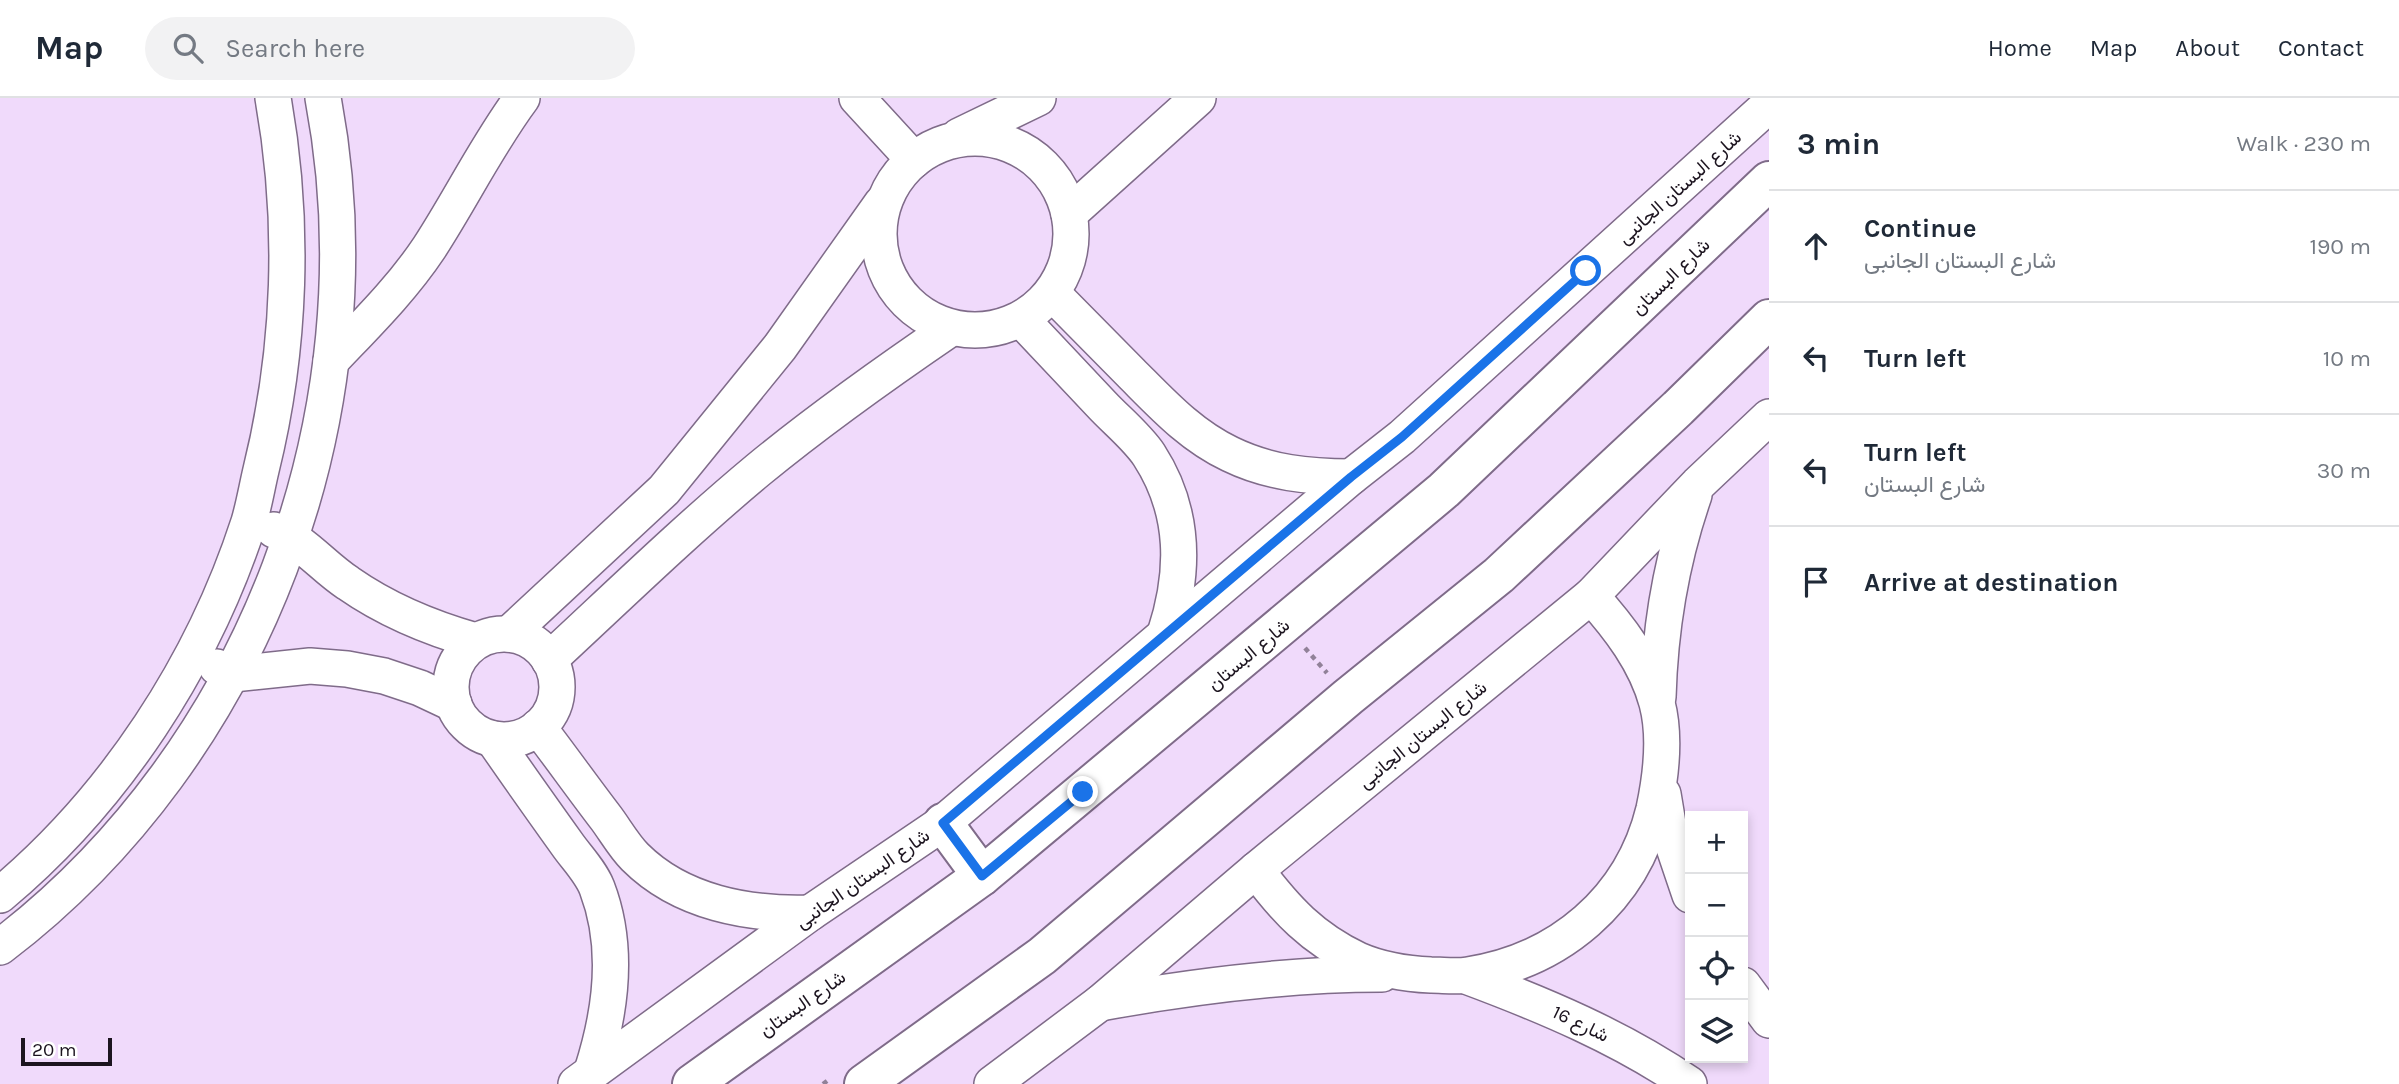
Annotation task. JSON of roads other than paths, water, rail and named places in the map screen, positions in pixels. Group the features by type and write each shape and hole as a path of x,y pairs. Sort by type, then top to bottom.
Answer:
{"street":[{"path":"0,895 27,873 88,809 142,738 192,655 223,589 249,521 271,425 281,362 287,286 286,209 273,98"},
{"path":"0,947 88,870 142,810 191,744 233,674 292,536 321,421 331,361 337,298 335,183 323,98"},
{"path":"331,361 397,290 427,250 485,153 522,98"},
{"path":"857,98 914,160"},
{"path":"249,521 292,536 346,583 408,618 493,638 532,642 550,660 555,673 556,688 554,703 548,716 524,736 509,740 493,739 469,726 454,704 452,683 457,662 465,651 493,638 664,490 780,347 898,177 914,160 932,148 1038,98"},
{"path":"1069,214 1198,98"},
{"name":"شارع البستان الجانبى","path":"584,1078 810,914 943,823 1351,477 1402,437 1769,105"},
{"path":"886,197 880,224 881,251 889,277 905,299 926,317 951,328 987,330 1021,319 1038,308 1052,293 1069,256 1069,214 1061,190 1046,169 1026,152 1003,141 978,137 952,140"},
{"name":"شارع البستان","path":"692,1084 982,876 1444,490 1769,181"},
{"path":"1052,293 1178,421 1204,439 1259,466 1320,477 1351,477"},
{"path":"1021,319 1148,454 1163,481 1174,511 1180,573 1165,634"},
{"path":"864,1084 1042,956 1348,697 1499,575 1769,320"},
{"path":"550,660 697,522 758,470 874,381 951,328"},
{"name":"شارع البستان الجانبى","path":"992,1084 1100,1003 1256,870 1591,596 1698,484 1769,417"},
{"path":"1685,880 1670,836 1661,779 1657,704 1659,659 1672,570 1683,526 1698,484"},
{"path":"1591,596 1619,627 1641,664 1657,704"},
{"path":"192,655 233,674 310,666 347,669 384,676 454,704"},
{"path":"538,727 635,857 665,880 699,897 735,909 773,914 810,914"},
{"path":"493,739 596,886 606,922 611,960 610,998 606,1023 584,1078"},
{"path":"1100,1003 1222,983 1283,977 1405,974 1466,976 1524,961 1576,932 1618,890 1647,838 1661,779"},
{"path":"943,823 982,876"},
{"path":"1256,870 1284,907 1319,938 1360,961 1405,974"},
{"name":"شارع 16","path":"1466,976 1534,1001 1600,1031 1663,1066 1689,1084"},
{"path":"1748,992 1769,1020"}]}
